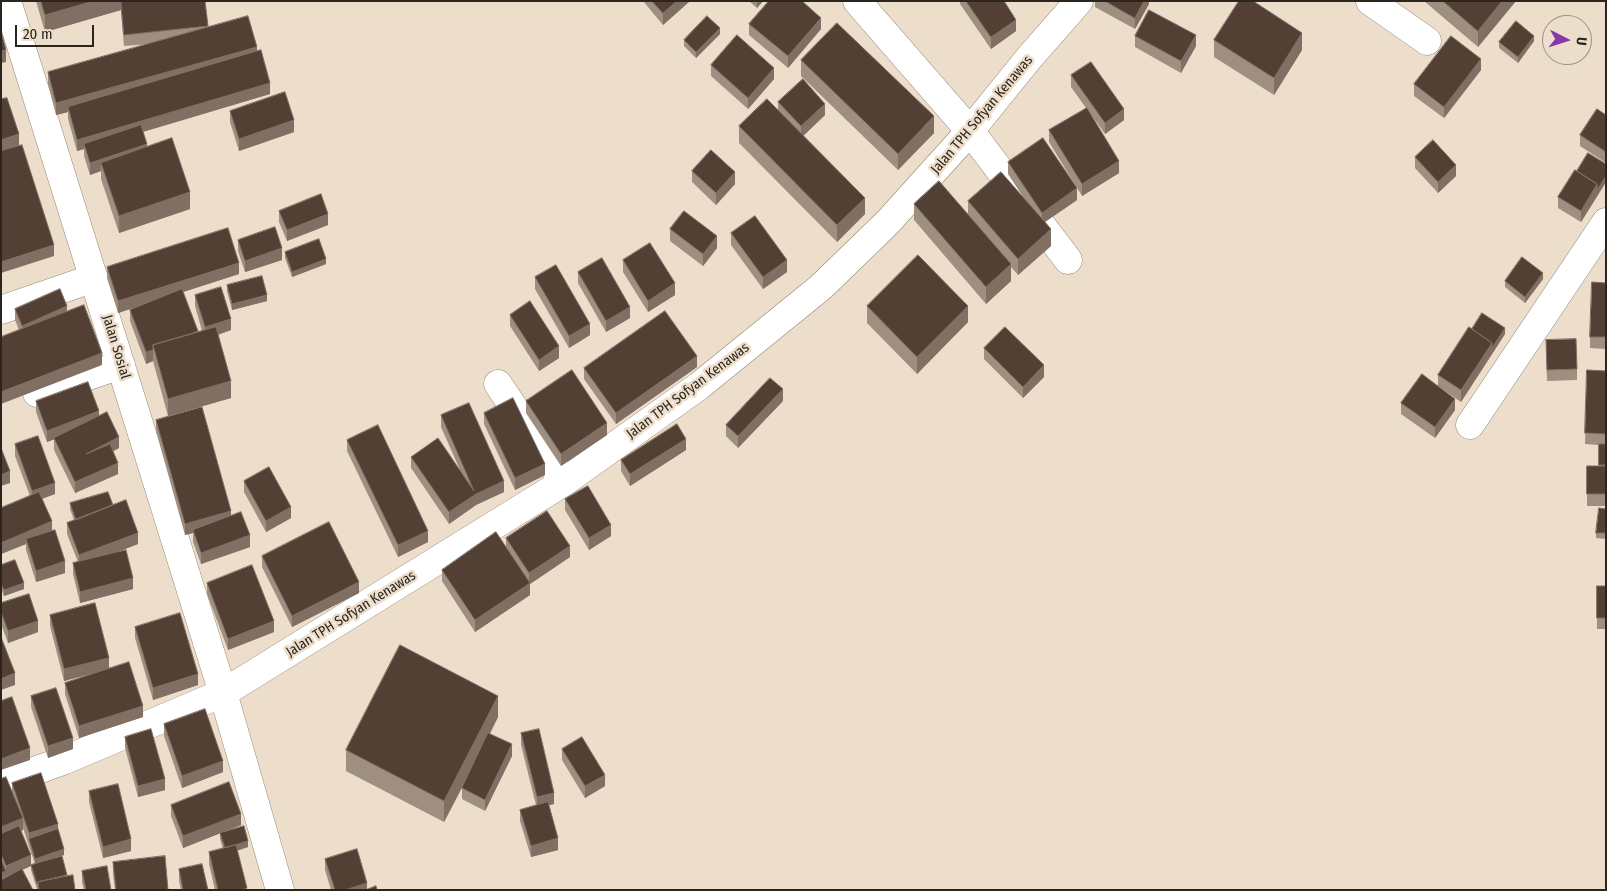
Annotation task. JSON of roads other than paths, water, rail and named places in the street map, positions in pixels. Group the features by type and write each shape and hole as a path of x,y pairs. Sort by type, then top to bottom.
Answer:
{"street":[{"name":"Jalan Sosial","path":"7,1 223,693 280,890"},
{"path":"856,1 970,131 1068,260"},
{"name":"Jalan TPH Sofyan Kenawas","path":"1,783 72,757 223,693 564,482 699,386 821,287 888,222 970,131 1079,1"},
{"path":"1370,1 1427,41"},
{"path":"1470,425 1606,222"},
{"path":"1,310 94,278"},
{"path":"37,394 121,365"},
{"path":"498,384 564,482"}]}
